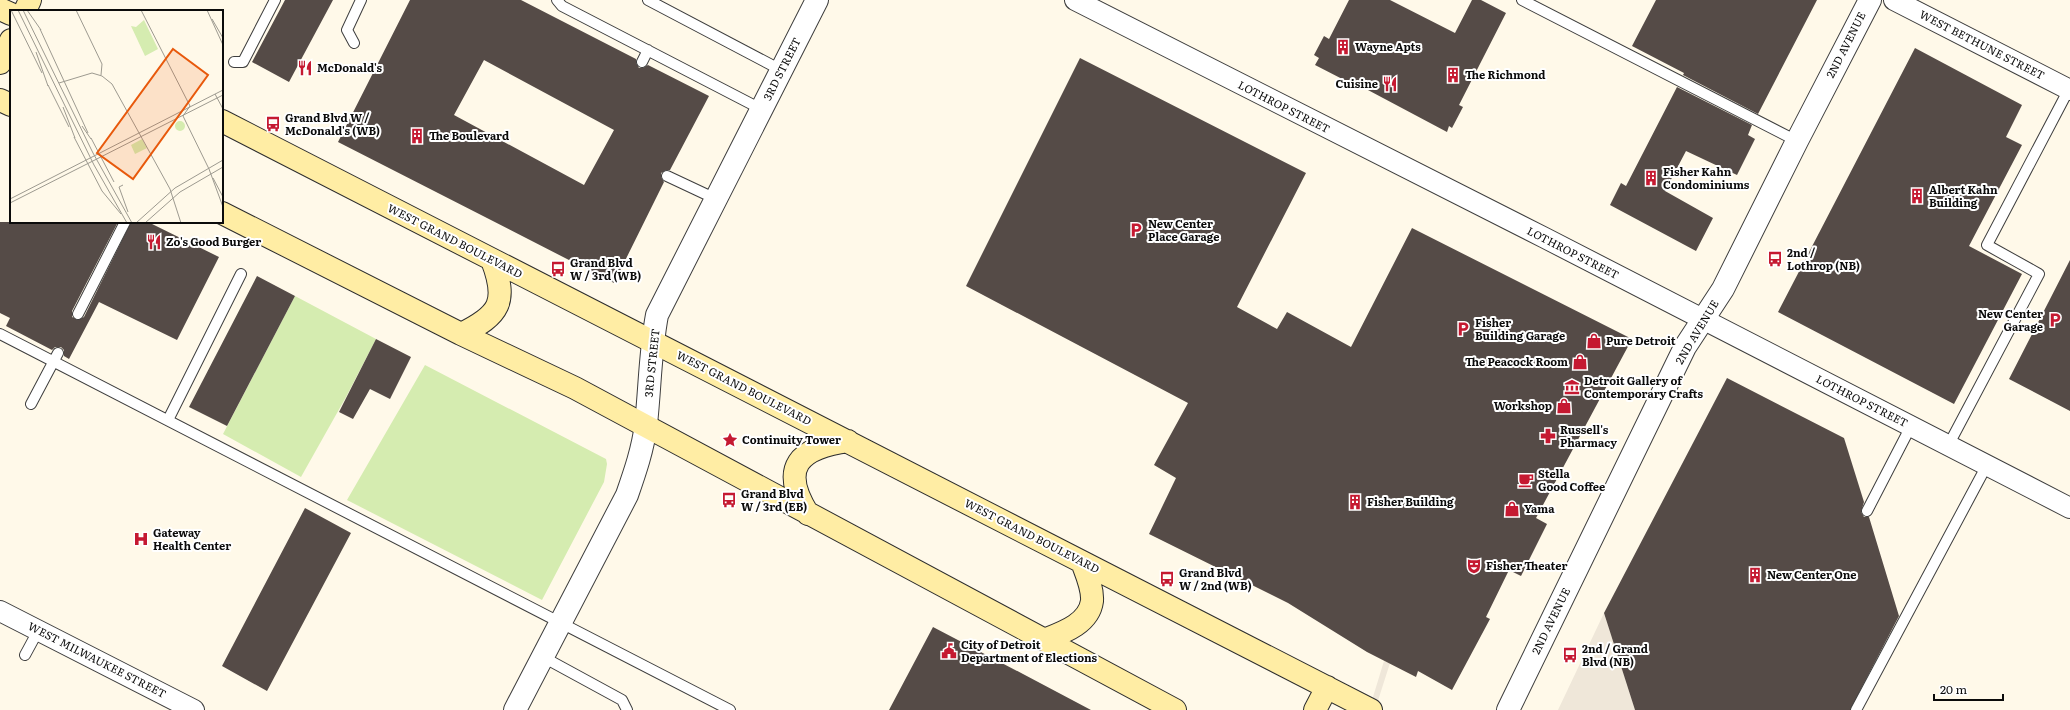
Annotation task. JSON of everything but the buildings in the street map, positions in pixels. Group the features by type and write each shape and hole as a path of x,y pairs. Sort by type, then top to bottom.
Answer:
{"main road":[{"path":"25,10 30,0"},
{"path":"0,9 10,14"},
{"path":"0,63 10,42"},
{"path":"0,100 10,105"},
{"name":"WEST GRAND BOULEVARD","path":"223,122 1372,710"},
{"path":"223,214 461,334 575,388 1175,710"},
{"path":"461,334 481,324 496,310 500,297 499,278 492,260"},
{"path":"808,514 798,497 795,484 794,473 800,460 810,451 826,444 848,441"},
{"path":"1044,640 1066,632 1084,618 1092,601 1090,584 1082,562"},
{"path":"1315,710 1327,687"}],"street":[{"name":"3RD STREET","path":"515,710 627,495 638,463 646,426 652,341 657,315 817,0"},
{"name":"LOTHROP STREET","path":"1076,0 1703,319 2070,508"},
{"name":"2ND AVENUE","path":"1508,710 1685,347 1723,289 1796,140 1870,0"},
{"name":"WEST BETHUNE STREET","path":"1894,0 2069,90"},
{"name":"WEST MILWAUKEE STREET","path":"0,611 194,710"}],"lane":[{"path":"234,62 243,62 275,0"},
{"path":"354,43 347,30 361,0"},
{"path":"558,0 562,6 762,109"},
{"path":"648,0 781,70"},
{"path":"1522,0 1796,140"},
{"path":"642,62 648,50"},
{"path":"1948,446 2039,274 1987,245 2069,90"},
{"path":"667,176 716,200"},
{"path":"78,314 124,223"},
{"path":"168,420 241,274"},
{"path":"0,334 56,357 168,420 730,710"},
{"path":"31,404 56,357"},
{"path":"1867,511 1911,426"},
{"path":"1856,710 1987,465"},
{"path":"25,655 38,631"},
{"path":"543,657 622,700 627,710"}],"green space":[{"path":"295,296 376,339 346,397 301,477 223,434"},
{"path":"425,365 606,459 607,464 604,482 542,600 347,500"}],"shaded area":[{"path":"1604,613 1635,710 1558,710"},
{"path":"1384,661 1390,663 1375,710 1369,710"}],"place":[{"name":"Wayne Apts","path":"1343,47"},
{"name":"McDonald's","path":"305,68"},
{"name":"The Richmond","path":"1453,75"},
{"name":"Cuisine","path":"1390,84"},
{"name":"Grand Blvd W / McDonald's (WB)","path":"273,124"},
{"name":"The Boulevard","path":"417,136"},
{"name":"Fisher Kahn Condominiums","path":"1651,178"},
{"name":"Albert Kahn Building","path":"1917,196"},
{"name":"New Center Place Garage","path":"1136,230"},
{"name":"Zo's Good Burger","path":"154,242"},
{"name":"2nd / Lothrop (NB)","path":"1775,259"},
{"name":"Grand Blvd W / 3rd (WB)","path":"558,269"},
{"name":"New Center Garage","path":"2055,320"},
{"name":"Fisher Building Garage","path":"1463,329"},
{"name":"Pure Detroit","path":"1594,341"},
{"name":"The Peacock Room","path":"1580,362"},
{"name":"Detroit Gallery of Contemporary Crafts","path":"1572,387"},
{"name":"Workshop","path":"1564,406"},
{"name":"Russell's Pharmacy","path":"1548,436"},
{"name":"Continuity Tower","path":"730,440"},
{"name":"Stella Good Coffee","path":"1526,480"},
{"name":"Grand Blvd W / 3rd (EB)","path":"729,500"},
{"name":"Fisher Building","path":"1355,502"},
{"name":"Yama","path":"1512,509"},
{"name":"Gateway Health Center","path":"141,539"},
{"name":"Fisher Theater","path":"1474,566"},
{"name":"New Center One","path":"1755,575"},
{"name":"Grand Blvd W / 2nd (WB)","path":"1167,579"},
{"name":"City of Detroit Department of Elections","path":"949,651"},
{"name":"2nd / Grand Blvd (NB)","path":"1570,655"}]}
